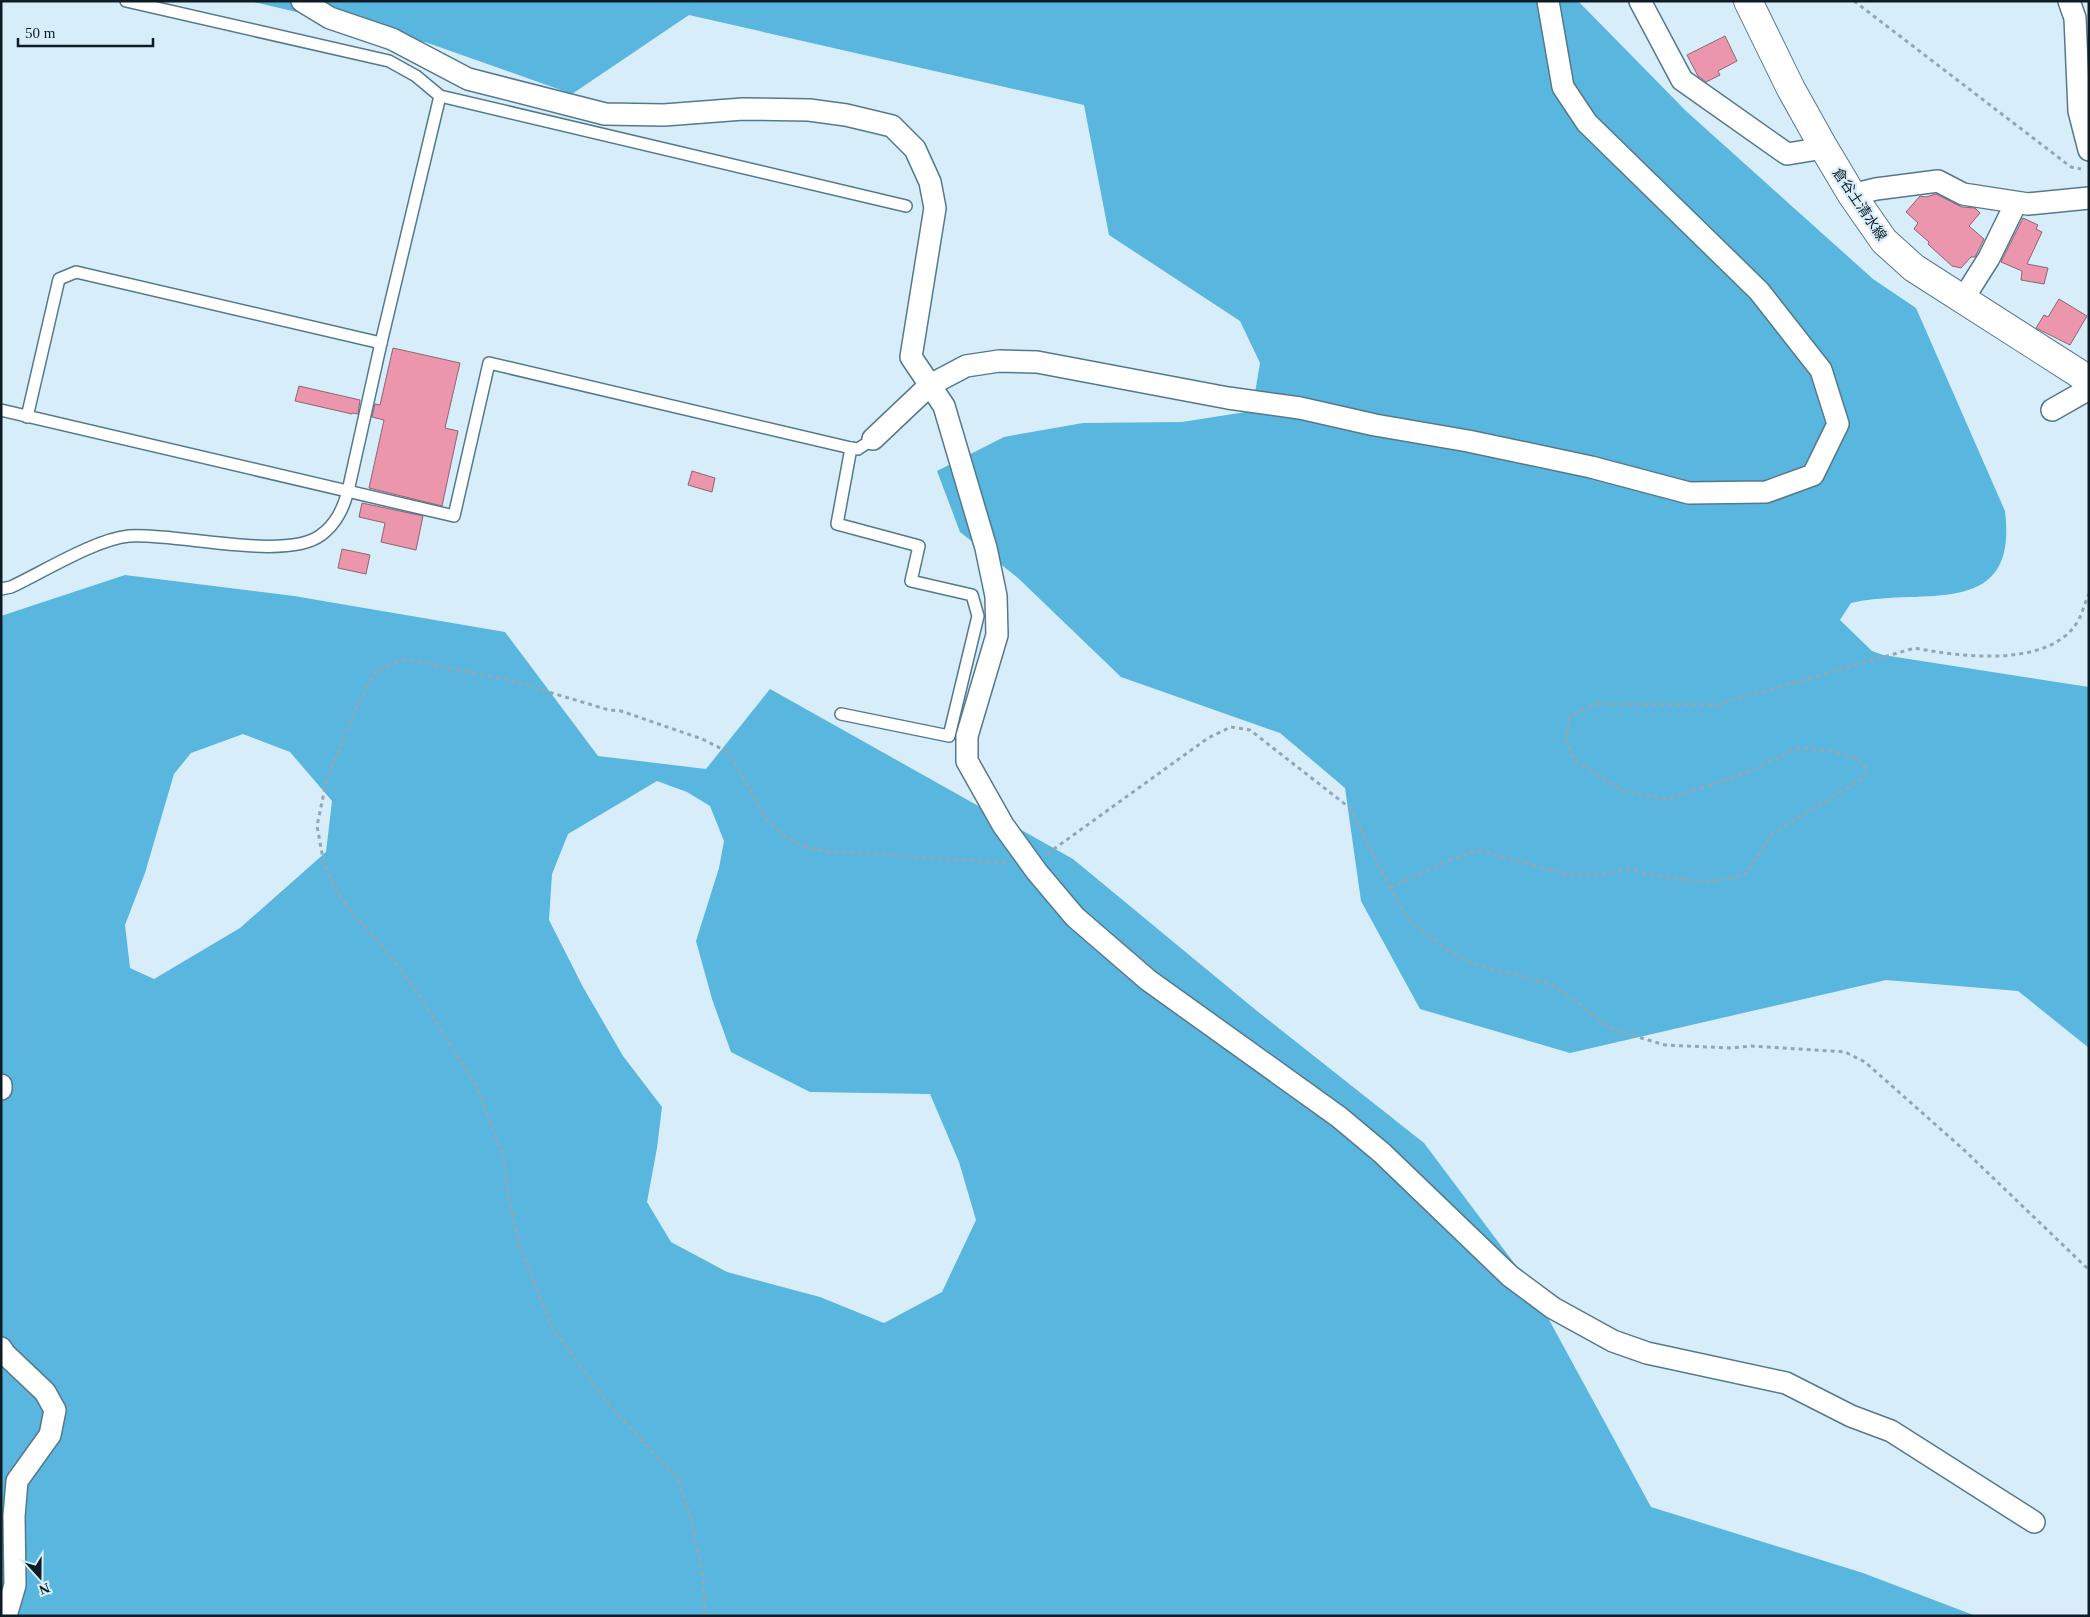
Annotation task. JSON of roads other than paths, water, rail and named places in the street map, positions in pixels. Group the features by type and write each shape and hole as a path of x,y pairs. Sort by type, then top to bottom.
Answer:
{"main road":[{"name":"倉谷土清水線","path":"1748,1 1791,90 1852,195 1884,241 1914,268 2089,380"}],"street":[{"path":"302,1 330,18 392,38 468,79 606,114 664,115 743,109 809,110 846,115 892,126 915,149 930,182 935,208 911,357 944,406 986,548 996,596 997,635 967,736 967,760 1003,825 1032,865 1075,917 1140,974 1339,1117 1382,1153 1510,1276 1553,1308 1613,1341 1647,1353 1786,1383 1851,1416 1891,1431 2034,1522"},
{"path":"873,439 930,385 966,366 999,361 1037,362 1228,398 1300,408 1375,425 1468,441 1590,467 1690,493 1766,492 1812,475 1838,424 1821,370 1758,291 1587,123 1563,87 1548,1"},
{"path":"1640,1 1682,80 1787,154 1824,148"},
{"path":"2069,1 2075,18 2079,111 2089,150"},
{"path":"1852,195 1876,189 1938,181 1963,194 2016,203 2058,202 2089,198"},
{"path":"1962,299 1989,258 2016,203"},
{"path":"2052,410 2089,389"},
{"path":"1,1348 45,1392 55,1410 50,1435 17,1481 14,1516 15,1584 6,1616"}],"lane":[{"path":"126,1 389,61 416,76 440,96 906,206"},
{"path":"1,589 11,587 115,538 146,536 272,546 298,544 320,536 330,526 342,512 348,491 440,96"},
{"path":"27,417 59,280 76,272 381,343"},
{"path":"1,410 454,516 489,363 851,448 858,449 873,439"},
{"path":"841,714 949,736 978,616 972,595 911,581 919,546 837,524 851,448"}]}
